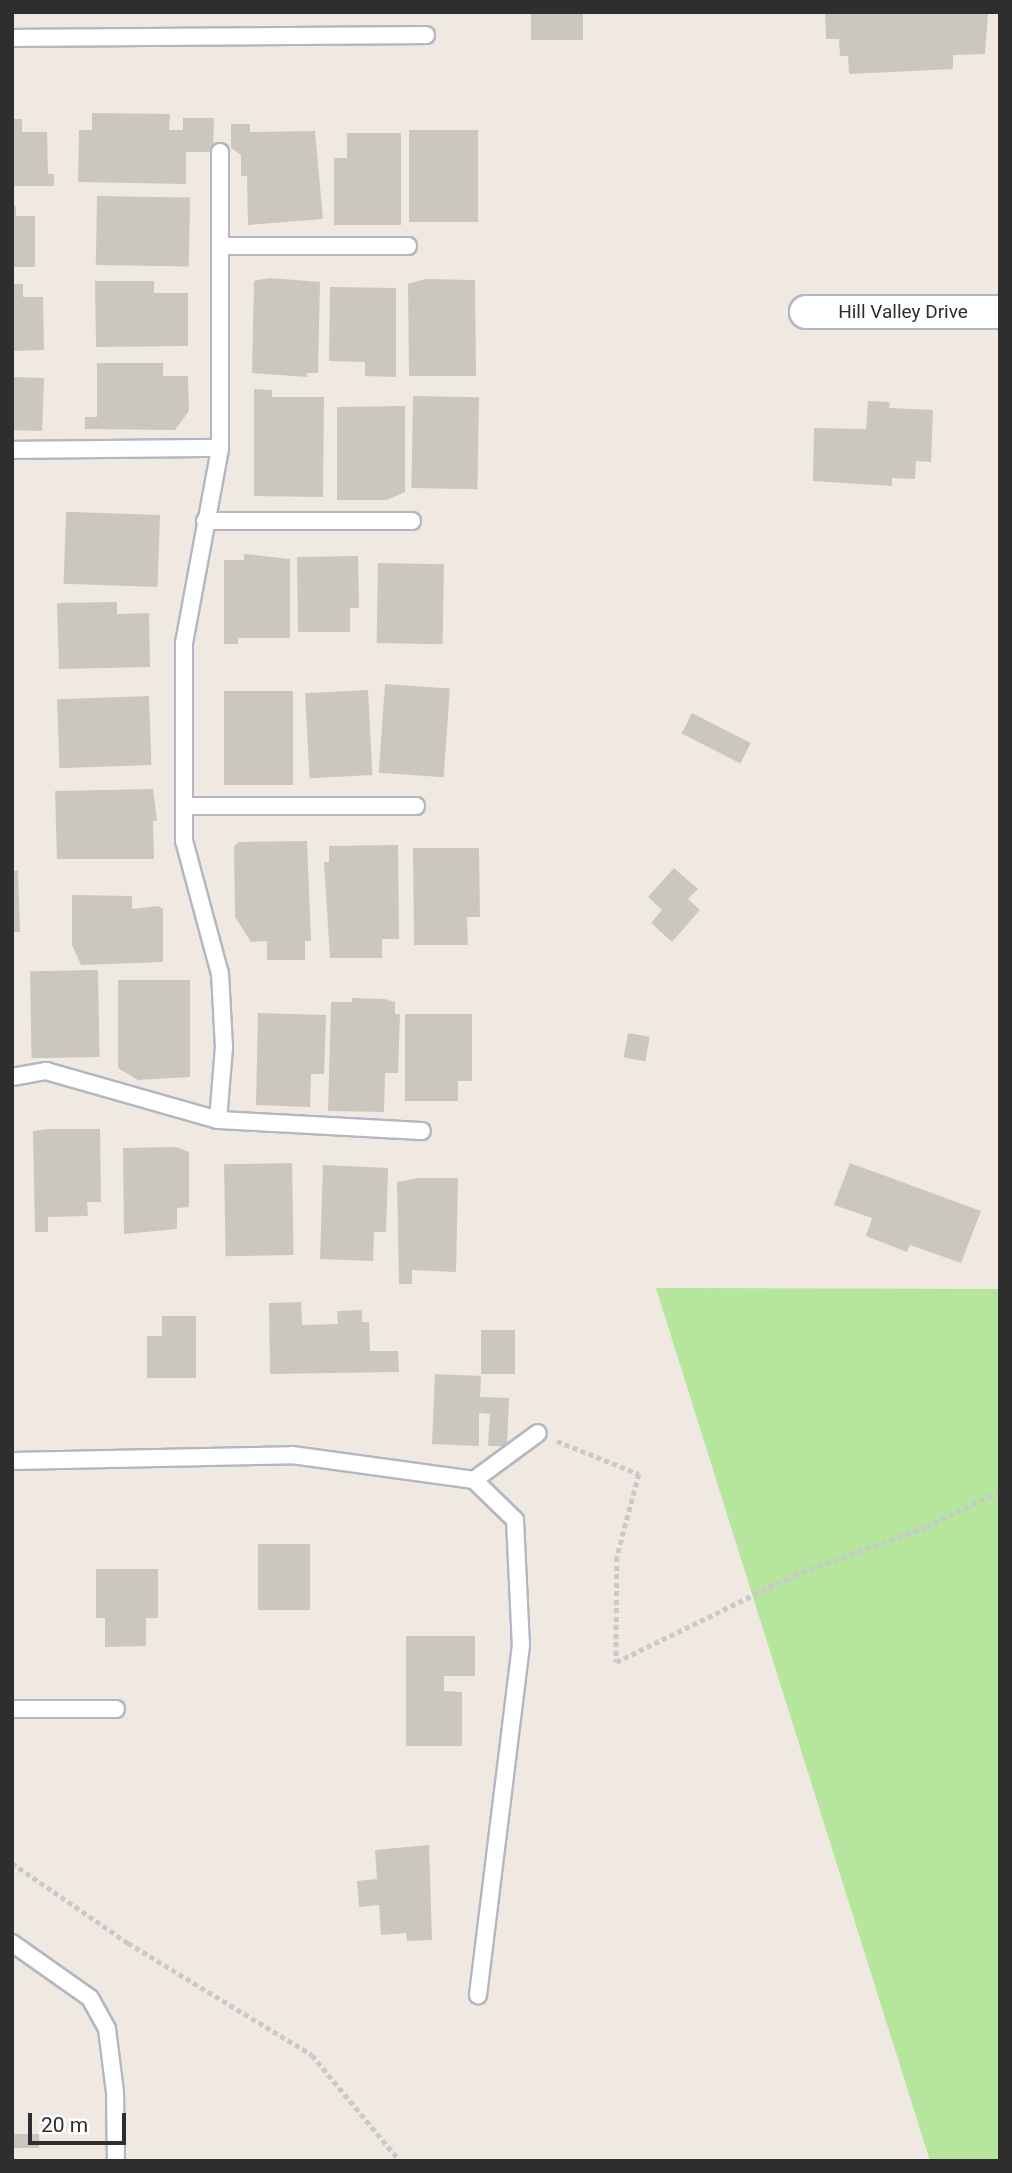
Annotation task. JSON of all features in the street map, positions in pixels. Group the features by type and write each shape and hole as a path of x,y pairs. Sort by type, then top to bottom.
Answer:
{"street":[{"name":"Hill Valley Drive","path":"806,312 1000,312"}],"lane":[{"path":"12,38 426,35"},
{"path":"218,1120 223,1047 220,974 184,841 184,643 220,448 220,152"},
{"path":"220,246 408,246"},
{"path":"12,450 220,448"},
{"path":"205,521 412,521"},
{"path":"184,806 416,806"},
{"path":"12,1077 46,1071 218,1120 422,1131"},
{"path":"474,1480 538,1433"},
{"path":"12,1461 292,1455 474,1480 515,1520 521,1645 478,1995"},
{"path":"12,1709 116,1709"},
{"path":"12,1942 90,1998 107,2029 115,2092 116,2161"}],"path":[{"path":"538,1433 639,1474 617,1557 616,1662 794,1575 926,1527 1000,1491"},
{"path":"12,1863 128,1943 313,2055 400,2161"}],"green space":[{"path":"656,1288 1000,1289 1000,2161 930,2161"}],"building":[{"path":"531,12 583,12 583,40 531,40"},
{"path":"825,12 988,12 985,54 953,55 953,69 849,74 848,56 840,56 839,39 826,39"},
{"path":"92,113 170,114 169,130 183,130 183,118 214,118 213,152 186,152 186,184 78,182 79,130 92,130"},
{"path":"12,119 22,119 22,132 47,132 48,174 54,174 54,186 12,186"},
{"path":"231,124 250,124 250,132 315,131 323,219 248,225 247,176 241,176 241,155 231,148"},
{"path":"409,130 478,130 478,222 409,222"},
{"path":"347,133 401,133 401,225 334,225 334,158 347,158"},
{"path":"97,196 190,198 189,267 96,265"},
{"path":"12,206 16,206 16,216 35,216 35,267 12,267"},
{"path":"269,278 320,282 318,373 307,373 307,377 252,373 254,281"},
{"path":"425,279 475,280 476,376 409,376 408,284"},
{"path":"95,281 154,281 154,293 188,293 188,346 96,347"},
{"path":"12,284 23,284 23,297 43,297 44,350 12,351"},
{"path":"330,287 396,288 396,377 365,376 365,362 329,361"},
{"path":"97,363 163,363 163,376 188,376 189,411 175,430 85,429 85,417 97,417"},
{"path":"12,377 44,378 42,431 12,430"},
{"path":"254,389 272,390 272,397 324,397 323,497 254,496"},
{"path":"413,396 479,397 477,489 411,488"},
{"path":"868,401 890,402 889,408 933,410 931,462 916,461 915,479 892,478 892,486 813,481 814,428 866,429"},
{"path":"405,406 405,492 387,500 337,500 337,407"},
{"path":"66,512 160,515 157,587 64,584"},
{"path":"244,554 290,559 290,638 238,638 238,644 224,644 224,560 244,560"},
{"path":"358,556 359,608 350,608 350,632 298,632 297,557"},
{"path":"378,563 444,564 443,644 377,643"},
{"path":"117,602 117,614 149,613 150,667 59,669 57,603"},
{"path":"385,684 450,689 444,777 379,773"},
{"path":"368,690 372,775 310,778 305,693"},
{"path":"224,691 293,691 293,785 224,785"},
{"path":"149,696 151,765 59,768 57,699"},
{"path":"692,713 751,743 740,763 682,733"},
{"path":"153,789 157,821 153,821 154,859 57,859 55,791"},
{"path":"307,841 311,941 305,941 305,960 267,960 267,941 251,942 235,917 234,846 239,842"},
{"path":"398,845 399,939 382,939 382,958 330,958 324,862 329,862 329,846"},
{"path":"413,848 479,848 480,917 467,917 468,945 414,945"},
{"path":"674,868 698,889 688,899 700,910 672,942 651,923 662,910 648,897"},
{"path":"18,870 20,932 12,932 12,871"},
{"path":"72,895 132,896 132,909 159,906 163,909 163,962 81,965 72,945"},
{"path":"98,970 100,1057 32,1058 30,971"},
{"path":"118,980 190,980 190,1077 138,1080 118,1068"},
{"path":"352,998 395,1002 395,1014 400,1014 398,1073 385,1073 384,1112 328,1111 331,1002 352,1002"},
{"path":"258,1013 326,1015 324,1074 311,1074 310,1107 256,1105"},
{"path":"405,1014 472,1014 472,1081 458,1081 458,1101 405,1101"},
{"path":"628,1033 650,1037 645,1061 624,1058"},
{"path":"100,1129 101,1202 87,1202 88,1216 48,1217 48,1232 35,1232 33,1131"},
{"path":"176,1147 189,1152 189,1207 177,1208 177,1229 124,1234 123,1148"},
{"path":"292,1163 294,1255 226,1256 224,1164"},
{"path":"850,1163 981,1211 961,1263 910,1245 907,1252 866,1236 872,1218 834,1205"},
{"path":"323,1165 388,1168 386,1232 374,1232 373,1261 320,1259"},
{"path":"418,1178 458,1178 456,1272 412,1270 412,1284 399,1284 397,1182"},
{"path":"301,1302 302,1325 338,1324 337,1311 362,1310 362,1322 369,1322 370,1351 398,1351 399,1372 270,1374 269,1303"},
{"path":"162,1316 196,1316 196,1378 147,1378 147,1336 162,1336"},
{"path":"481,1330 515,1330 515,1374 481,1374"},
{"path":"435,1374 481,1376 480,1397 509,1398 507,1446 488,1446 490,1414 479,1413 479,1446 432,1444"},
{"path":"258,1544 310,1544 310,1610 258,1610"},
{"path":"96,1569 158,1569 158,1618 146,1618 146,1646 105,1647 105,1618 96,1618"},
{"path":"406,1636 475,1636 475,1676 444,1676 444,1691 462,1692 462,1746 406,1746"},
{"path":"429,1845 432,1940 407,1941 406,1933 381,1935 379,1905 359,1907 357,1881 377,1879 375,1850"},
{"path":"14,2134 39,2134 39,2148 14,2148"}]}
